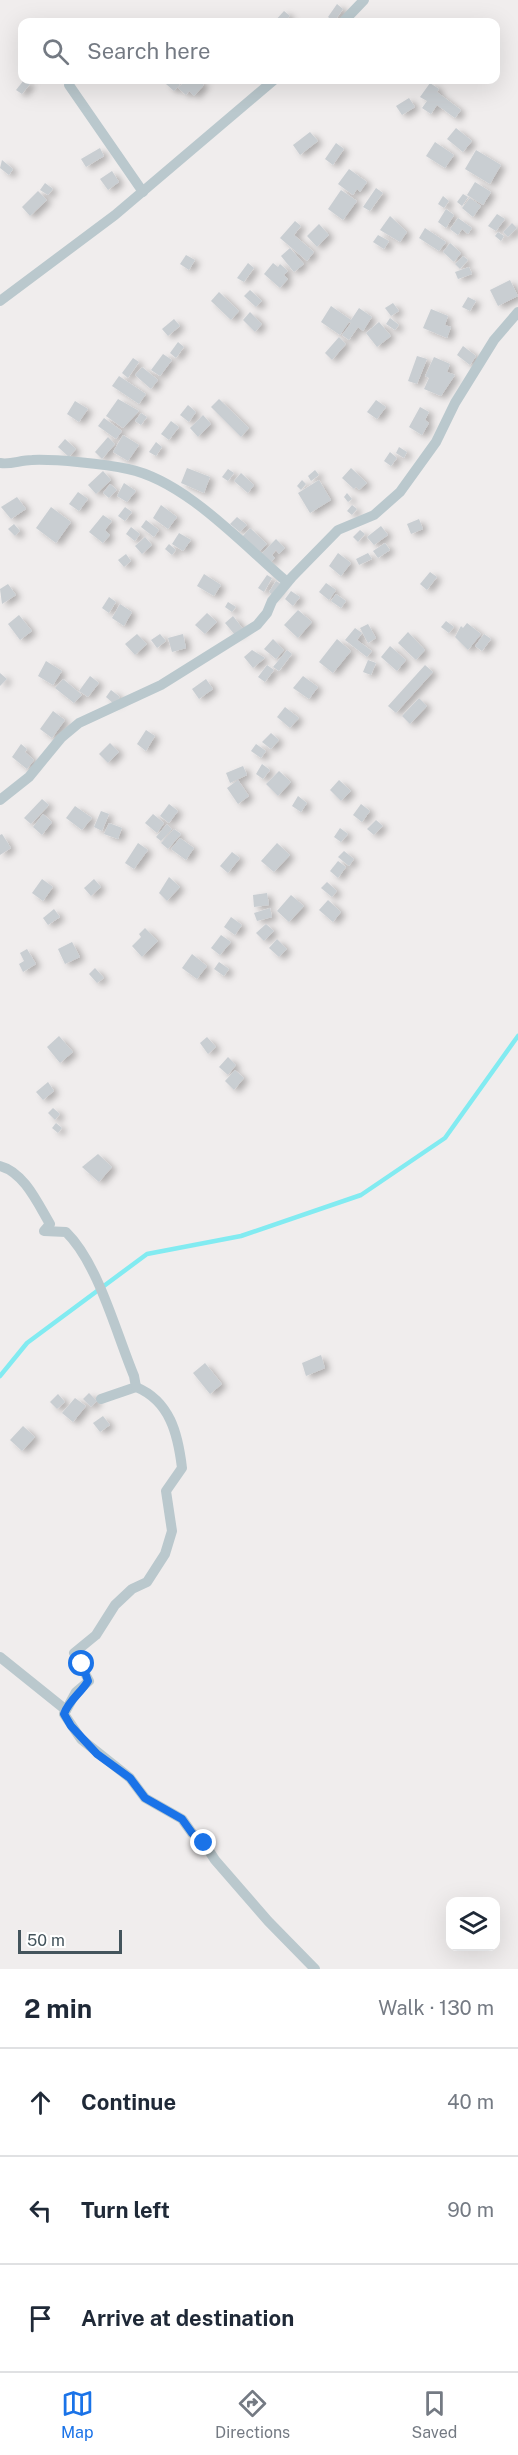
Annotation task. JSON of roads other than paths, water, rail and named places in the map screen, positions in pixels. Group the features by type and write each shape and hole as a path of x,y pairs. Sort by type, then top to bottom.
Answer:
{"street":[{"path":"347,18 364,0"},
{"path":"0,300 143,192 269,84"},
{"path":"69,85 143,192"},
{"path":"0,800 29,777 62,738 79,723 161,685 257,625 287,582 338,530 374,515 400,492 436,442 455,403 494,340 518,312"},
{"path":"0,463 11,464 32,460 100,465 128,469 147,476 208,513 287,582"},
{"path":"0,1166 9,1168 38,1203 50,1224 44,1231 66,1232 78,1244 108,1311 136,1386 151,1393 172,1420 179,1438 182,1468 166,1491 172,1530 165,1554 147,1582 132,1589 114,1605 96,1635 74,1653 88,1681 76,1692 64,1714 81,1739 130,1778 145,1798 182,1819 268,1921 315,1969"},
{"path":"101,1399 136,1386"},
{"path":"0,1657 66,1710"}],"waterway":[{"path":"0,1376 27,1343 147,1254 241,1236 361,1195 445,1138 518,1036"}]}
